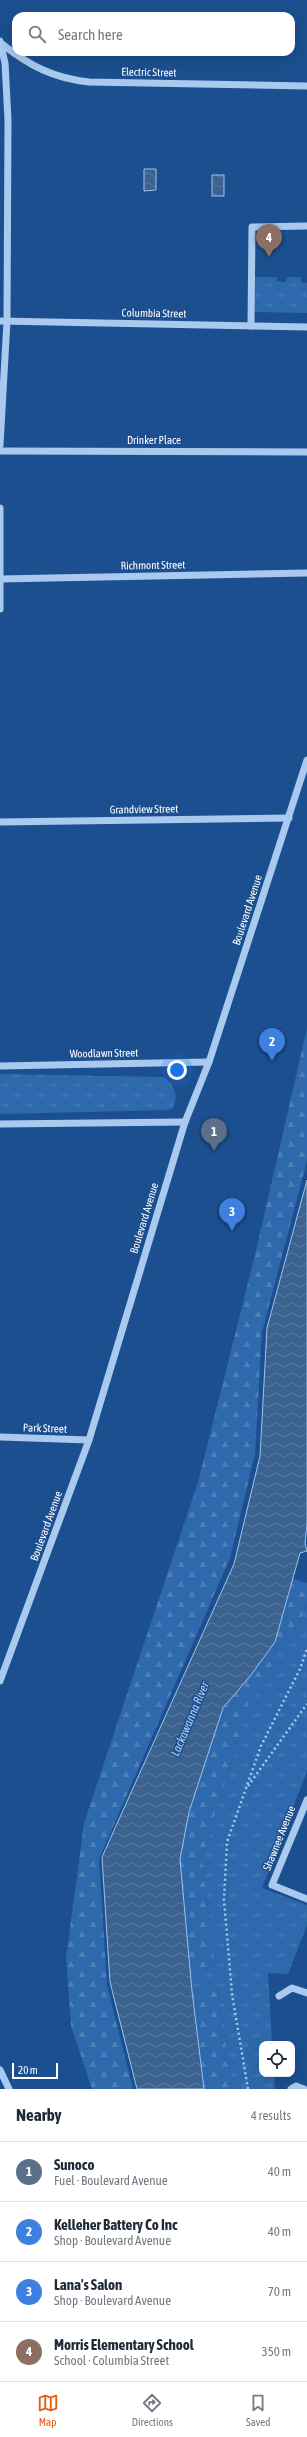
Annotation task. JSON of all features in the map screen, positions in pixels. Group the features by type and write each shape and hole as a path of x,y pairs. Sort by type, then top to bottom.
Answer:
{"street":[{"name":"Electric Street","path":"1,43 12,50"},
{"path":"0,445 8,120 1,43"},
{"name":"Electric Street","path":"20,56 41,70 70,80 89,82 307,86"},
{"path":"251,326 252,227 307,226"},
{"name":"Columbia Street","path":"3,321 307,327"},
{"name":"Drinker Place","path":"0,451 307,452"},
{"path":"0,508 0,609"},
{"name":"Richmont Street","path":"0,579 307,573"},
{"name":"Boulevard Avenue","path":"0,1681 89,1440 185,1122 209,1062 307,760"},
{"name":"Grandview Street","path":"0,822 289,818"},
{"name":"Woodlawn Street","path":"0,1066 209,1062"},
{"path":"0,1124 185,1122"},
{"name":"Park Street","path":"0,1437 89,1440"},
{"name":"Shawnee Avenue","path":"307,1800 272,1885 307,1899"},
{"path":"279,1996 292,1988 307,1994"},
{"path":"0,2070 9,2089"},
{"path":"291,2089 296,2086 304,2089"}],"path":[{"path":"248,2089 232,1994 224,1900 227,1842 261,1746 300,1669 307,1649"},
{"path":"245,1790 307,1704"}],"green space":[{"path":"255,277 277,277 277,281 286,282 287,277 301,277 301,282 307,283 307,313 254,312"},
{"path":"307,1028 307,1161 262,1332 255,1454 230,1558 99,1859 107,1985 133,2089 92,2089 71,2026 66,1958 84,1823 198,1482 254,1259"},
{"path":"0,1074 163,1077 171,1083 176,1096 171,1110 0,1114"},
{"path":"293,1579 307,1583 307,1604 304,1614 249,1703 202,1858 215,1966 190,1973 180,1859 189,1812 223,1708 251,1675 275,1642"},
{"path":"307,1604 307,1771 262,1888 307,1905 307,1925 288,1974 268,1973 272,2041 259,2041 259,2077 274,2077 275,2089 233,2089 217,1989 192,1994 190,1973 215,1966 202,1858 249,1703 304,1614"},
{"path":"217,1989 233,2089 204,2089 192,1994"}],"water":[{"path":"144,169 156,169 156,190 144,191"},
{"path":"212,175 224,175 224,196 212,196"},
{"name":"Lackawanna River","path":"307,1180 307,1523 305,1544 307,1551 300,1553 275,1642 251,1675 223,1708 189,1812 180,1859 192,1991 204,2089 137,2089 110,1982 102,1857 234,1564 260,1456 267,1328"}],"place":[{"name":"Morris Elementary School","path":"269,257"},
{"name":"Kelleher Battery Co Inc","path":"272,1061"},
{"name":"Sunoco","path":"214,1151"},
{"name":"Lana's Salon","path":"232,1231"}]}
